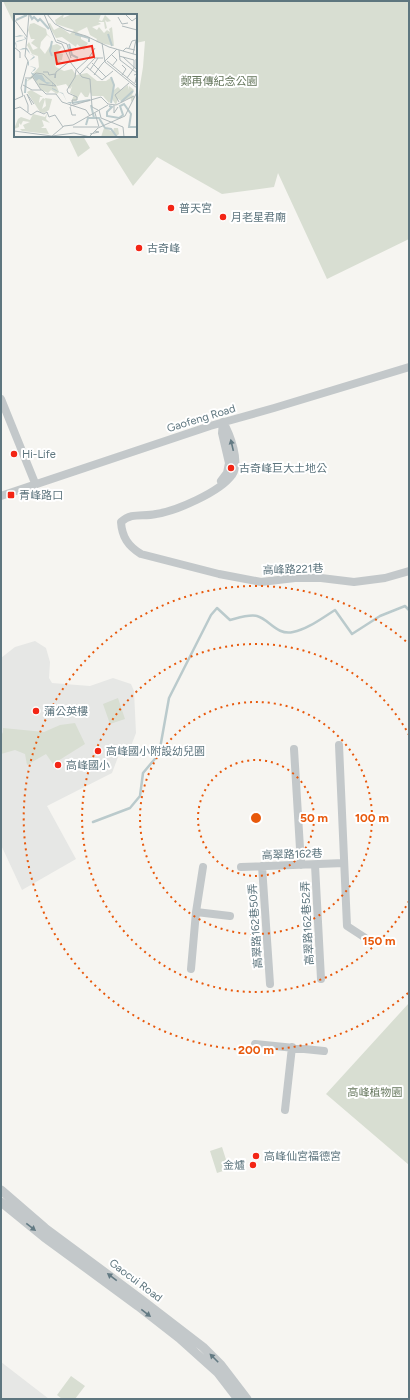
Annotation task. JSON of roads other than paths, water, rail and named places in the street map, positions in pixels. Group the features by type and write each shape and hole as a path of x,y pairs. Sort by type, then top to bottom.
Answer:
{"street":[{"name":"Gaofeng Road","path":"1,496 35,483 224,422 409,367"},
{"path":"1,399 35,483"},
{"name":"高峰路221巷","path":"224,422 222,433 229,463 226,473 216,489 197,500 157,514 128,516 121,522 121,530 132,549 141,554 219,574 261,582 321,578 354,582 385,578 409,571"},
{"path":"339,745 347,926 370,941"},
{"path":"294,749 301,865"},
{"name":"高翠路162巷","path":"241,867 344,863"},
{"name":"高翠路162巷52弄","path":"315,865 321,979"},
{"name":"高翠路162巷50弄","path":"262,866 270,984"},
{"path":"191,969 196,912 203,867"},
{"path":"196,912 230,916"},
{"path":"255,1044 324,1051"},
{"path":"285,1110 292,1047"},
{"name":"Gaocui Road","path":"1,1190 45,1228 203,1347 236,1382 248,1399"},
{"name":"Gaocui Road","path":"1,1202 44,1237 179,1338 218,1373 238,1399"}],"waterway":[{"path":"93,822 130,808 140,796 143,773 159,754 169,698 211,615 217,608 230,620 247,616 257,616 282,632 287,633 299,631 335,610 352,634 380,616 405,606 409,610"}],"place":[{"name":"普天宮","path":"171,208"},
{"name":"月老星君廟","path":"223,217"},
{"name":"古奇峰","path":"139,248"},
{"name":"Hi-Life","path":"14,454"},
{"name":"古奇峰巨大土地公","path":"231,468"},
{"name":"青峰路口","path":"11,495"},
{"name":"蒲公英樓","path":"36,711"},
{"name":"高峰國小附設幼兒園","path":"98,751"},
{"name":"高峰國小","path":"58,765"},
{"name":"高峰仙宮福德宮","path":"256,1156"},
{"name":"金爐","path":"253,1165"}],"park label":[{"name":"鄭再傳紀念公園","path":"219,81"},
{"name":"高峰植物園","path":"375,1092"}]}
